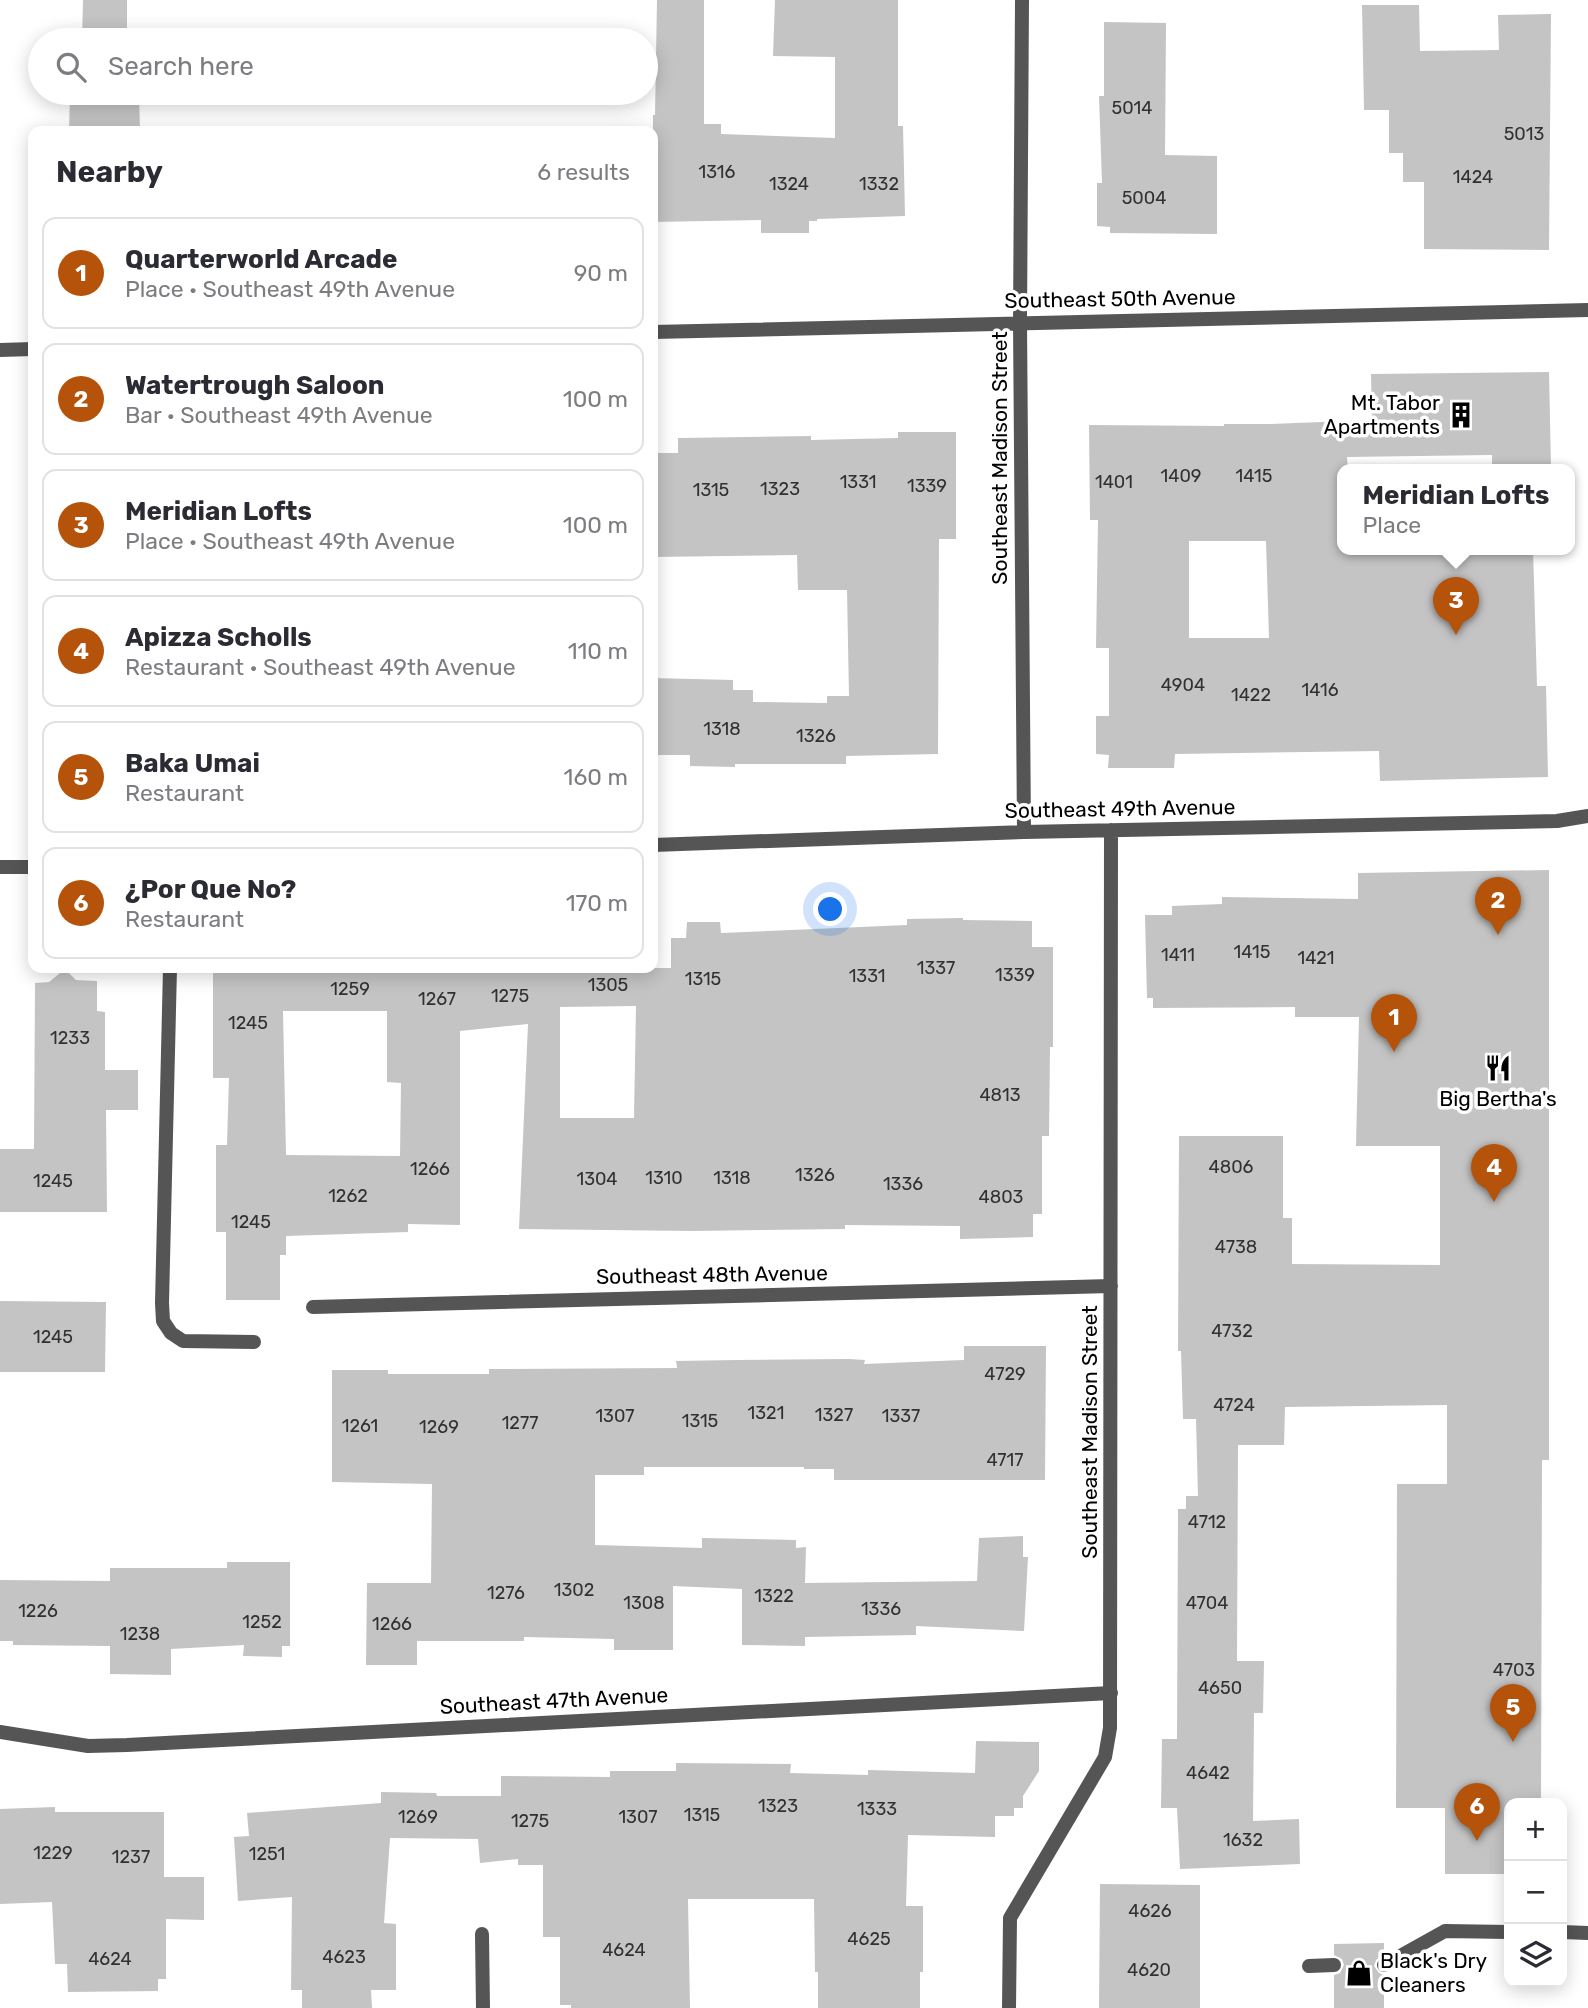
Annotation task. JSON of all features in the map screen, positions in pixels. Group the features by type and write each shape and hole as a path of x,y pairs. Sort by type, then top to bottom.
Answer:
{"street":[{"name":"Southeast Madison Street","path":"1022,0 1020,322 1024,832"},
{"name":"Southeast 50th Avenue","path":"658,332 1588,310"},
{"path":"0,350 28,349"},
{"name":"Southeast 49th Avenue","path":"658,845 1024,832 1557,821 1588,816"},
{"name":"Southeast Madison Street","path":"1009,2008 1010,1918 1105,1757 1110,1728 1111,830"},
{"path":"0,867 28,867"},
{"path":"170,973 163,1321 171,1333 183,1341 254,1342"},
{"name":"Southeast 48th Avenue","path":"313,1307 1111,1286"},
{"name":"Southeast 47th Avenue","path":"0,1732 88,1746 127,1745 1111,1693"},
{"path":"1384,1965 1445,1931 1504,1932"},
{"path":"1567,1932 1588,1933"},
{"path":"482,1934 483,2008"},
{"path":"1309,1966 1334,1965"}],"building":[{"path":"83,0 127,0 127,28 82,28"},
{"path":"657,0 704,0 704,124 721,124 721,134 835,138 835,57 773,56 775,0 898,0 898,126 903,126 905,216 817,219 809,221 809,233 761,233 761,220 658,222 658,126 653,126 655,105 658,105"},
{"path":"1362,5 1419,5 1420,51 1499,50 1498,15 1551,14 1549,250 1424,249 1424,182 1403,182 1403,153 1389,153 1389,110 1364,110"},
{"path":"1104,22 1166,23 1165,155 1217,156 1217,234 1110,233 1110,227 1097,226 1097,183 1102,183 1099,96 1104,96"},
{"path":"70,105 139,105 140,126 69,126"},
{"path":"1549,372 1551,464 1492,464 1492,455 1347,457 1348,464 1337,464 1337,555 1533,555 1537,686 1546,686 1548,777 1380,781 1379,751 1175,754 1174,768 1108,768 1109,755 1096,754 1096,716 1109,716 1109,648 1096,648 1098,520 1090,520 1089,425 1224,426 1372,420 1371,374","holes":["1189,541 1266,541 1269,638 1189,638"]},
{"path":"898,432 956,432 956,539 939,539 938,754 846,756 846,764 735,764 735,767 690,766 690,755 658,755 658,678 733,680 733,690 753,690 753,702 827,703 827,696 849,696 847,590 798,590 797,555 658,557 658,453 678,453 678,438 898,438"},
{"path":"1549,870 1549,1460 1542,1460 1541,1798 1504,1798 1504,1874 1445,1874 1445,1808 1396,1808 1397,1484 1447,1484 1447,1405 1285,1407 1284,1445 1238,1445 1237,1661 1264,1661 1263,1713 1254,1713 1253,1821 1299,1819 1300,1864 1180,1869 1177,1808 1161,1808 1162,1739 1177,1739 1178,1509 1186,1509 1186,1496 1198,1496 1196,1419 1183,1419 1181,1351 1178,1351 1179,1136 1283,1136 1283,1218 1292,1218 1292,1264 1440,1265 1440,1146 1356,1146 1359,1017 1295,1017 1295,1007 1153,1008 1153,998 1147,998 1145,915 1172,915 1172,906 1222,904 1222,897 1358,899 1358,873"},
{"path":"907,919 1032,921 1032,947 1053,947 1053,1047 1050,1047 1049,1136 1042,1136 1042,1214 1033,1214 1033,1237 960,1239 960,1226 845,1225 845,1229 693,1231 519,1229 528,1024 460,1031 460,1225 408,1224 408,1232 286,1236 286,1255 280,1255 280,1300 226,1300 226,1232 216,1232 216,1145 227,1145 229,1078 213,1078 213,973 658,973 658,968 671,968 671,938 686,938 687,922 720,922 721,933 907,925","holes":["636,1006 634,1118 560,1118 560,1007","283,1011 387,1011 387,1082 401,1083 400,1156 286,1155"]},
{"path":"60,973 69,973 76,980 97,981 97,1011 105,1012 105,1070 138,1070 138,1110 106,1110 107,1212 0,1212 0,1149 34,1149 35,983 49,982"},
{"path":"0,1301 106,1302 105,1372 0,1372"},
{"path":"964,1346 1046,1346 1045,1480 834,1480 834,1469 644,1467 644,1475 595,1475 595,1545 702,1548 702,1538 796,1540 796,1548 806,1547 805,1583 977,1581 979,1538 1023,1536 1023,1557 1028,1557 1024,1631 916,1626 916,1635 805,1637 805,1646 742,1645 742,1589 673,1586 673,1650 614,1650 614,1639 524,1637 524,1641 417,1641 417,1665 366,1665 367,1583 431,1583 432,1484 332,1482 332,1370 388,1370 388,1374 489,1374 489,1369 677,1368 676,1361 849,1359 865,1360 864,1364 964,1360"},
{"path":"227,1562 290,1562 290,1646 282,1646 282,1657 243,1656 244,1645 171,1649 171,1675 110,1674 110,1646 13,1645 13,1641 0,1641 0,1580 110,1581 110,1568 227,1568"},
{"path":"976,1741 1039,1742 1039,1771 1023,1796 1023,1808 1014,1808 1014,1816 995,1816 995,1837 908,1835 906,1906 923,1906 920,2008 818,2008 814,1899 688,1899 690,2008 571,2008 571,2005 560,2005 560,1937 543,1937 543,1865 518,1865 518,1859 480,1863 478,1839 390,1838 384,1923 396,1924 396,1990 371,1990 372,2008 302,2008 302,1990 291,1990 292,1897 238,1901 234,1837 249,1836 247,1813 381,1803 381,1792 436,1793 437,1796 501,1796 501,1776 610,1777 610,1771 676,1771 676,1763 791,1764 790,1773 868,1775 868,1770 975,1773"},
{"path":"55,1807 55,1812 164,1812 164,1877 204,1877 204,1920 166,1919 166,1979 158,1979 158,1991 68,1992 67,1964 55,1964 52,1902 0,1904 0,1809"},
{"path":"1100,1884 1200,1885 1200,2008 1099,2008"},
{"name":"Black's Dry Cleaners","path":"1384,1943 1384,1954 1376,1960 1374,1966 1384,1975 1384,2008 1334,2008 1334,1975 1340,1973 1344,1965 1342,1959 1334,1955 1334,1944"}],"place":[{"name":"Mt. Tabor Apartments","path":"1461,415"},
{"name":"Meridian Lofts","path":"1456,635"},
{"name":"Watertrough Saloon","path":"1498,935"},
{"name":"Quarterworld Arcade","path":"1394,1052"},
{"name":"Big Bertha's","path":"1498,1068"},
{"name":"Apizza Scholls","path":"1494,1202"},
{"name":"Baka Umai","path":"1513,1742"},
{"name":"¿Por Que No?","path":"1477,1841"},
{"name":"Black's Dry Cleaners","path":"1359,1973"}]}
